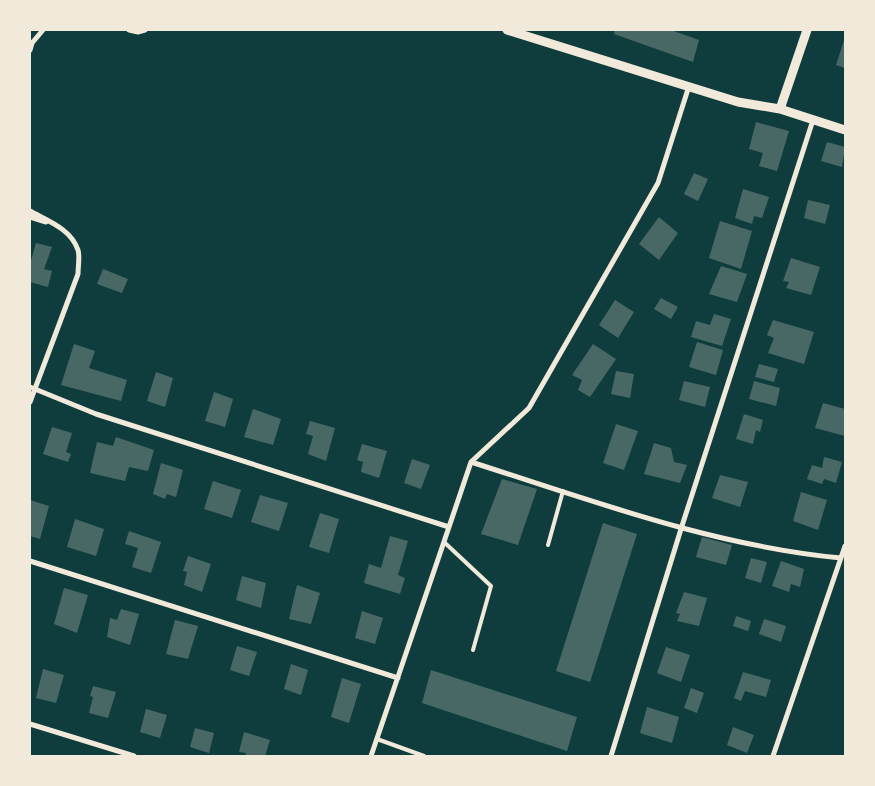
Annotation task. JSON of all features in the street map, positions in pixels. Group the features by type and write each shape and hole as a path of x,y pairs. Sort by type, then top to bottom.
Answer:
{"street":[{"path":"30,50 42,30"},
{"path":"129,30 138,32 145,30"},
{"path":"507,30 738,102 780,109 845,130"},
{"path":"780,109 808,30"},
{"path":"371,756 471,462 529,408 553,370 658,183 689,86"},
{"path":"611,756 681,529 813,120"},
{"path":"30,211 58,226 71,237 79,251 78,274 32,388 30,402"},
{"path":"30,218 58,226"},
{"path":"32,388 96,414 449,527"},
{"path":"471,462 681,529 802,554 841,558"},
{"path":"773,756 845,546"},
{"path":"30,561 398,678"},
{"path":"30,724 134,756"}],"lane":[{"path":"548,545 563,491"},
{"path":"444,542 491,586 473,650"},
{"path":"377,739 424,756"}],"building":[{"path":"615,30 671,30 699,40 693,62 614,34"},
{"path":"845,37 845,68 836,65"},
{"path":"756,122 789,131 777,171 759,166 763,153 749,149"},
{"path":"827,142 845,147 842,167 821,161"},
{"path":"694,173 708,179 698,201 684,194"},
{"path":"743,189 769,197 762,218 754,216 752,224 735,218"},
{"path":"808,200 830,205 825,224 804,218"},
{"path":"659,217 678,233 659,260 639,244"},
{"path":"720,221 752,231 741,269 709,258"},
{"path":"36,243 52,247 44,269 52,271 48,287 30,282 30,264"},
{"path":"791,258 820,267 811,295 786,288 789,282 783,281"},
{"path":"721,266 747,274 737,302 709,294"},
{"path":"103,269 128,279 122,293 97,284"},
{"path":"661,298 678,307 671,319 654,309"},
{"path":"615,300 634,312 618,338 599,325"},
{"path":"714,314 731,319 722,346 691,337 696,321 710,325"},
{"path":"773,320 814,332 804,364 768,353 774,338 767,335"},
{"path":"697,342 723,350 716,375 689,367"},
{"path":"74,344 95,351 89,368 127,380 121,401 61,385"},
{"path":"593,344 616,359 590,397 578,390 582,380 572,375"},
{"path":"759,364 778,369 774,382 755,377"},
{"path":"616,371 634,374 630,398 611,394"},
{"path":"156,372 173,378 165,407 147,401"},
{"path":"684,381 710,387 705,407 679,400"},
{"path":"754,381 780,388 776,406 749,399"},
{"path":"214,392 233,399 225,427 205,421"},
{"path":"823,403 845,409 845,436 815,428"},
{"path":"253,409 281,419 273,445 244,437"},
{"path":"744,414 763,420 760,432 756,430 753,444 736,439"},
{"path":"310,421 335,428 326,461 308,454 313,436 306,434"},
{"path":"616,424 638,431 624,470 603,463"},
{"path":"52,427 72,433 66,452 71,454 68,462 43,454"},
{"path":"116,437 154,450 148,471 129,467 125,481 90,473 97,442 113,446"},
{"path":"654,443 671,448 674,462 687,465 680,483 644,474"},
{"path":"362,444 387,451 379,478 361,472 363,462 357,460"},
{"path":"824,457 842,462 836,483 824,479 822,484 807,479 812,465 822,468"},
{"path":"412,459 430,465 421,489 404,483"},
{"path":"161,463 183,470 176,497 167,494 165,499 153,494"},
{"path":"720,475 748,482 740,507 712,498"},
{"path":"502,479 537,489 518,545 481,534"},
{"path":"213,481 241,490 232,518 204,509"},
{"path":"801,492 827,500 818,530 793,521"},
{"path":"260,495 288,503 279,531 251,522"},
{"path":"30,500 49,506 40,539 30,536"},
{"path":"320,513 339,519 329,553 309,547"},
{"path":"75,519 104,529 96,556 67,547"},
{"path":"603,523 637,534 590,682 556,671"},
{"path":"129,531 161,542 151,573 132,567 138,548 125,544"},
{"path":"390,536 408,541 398,575 405,578 400,594 364,583 369,564 381,568"},
{"path":"702,537 732,545 726,565 696,557"},
{"path":"188,556 211,564 202,592 184,585 187,572 183,571"},
{"path":"751,558 767,562 761,583 745,578"},
{"path":"781,561 804,569 800,587 791,584 789,592 772,586"},
{"path":"242,576 266,583 261,608 236,600"},
{"path":"297,585 320,593 311,624 289,619"},
{"path":"64,588 88,595 77,633 54,624"},
{"path":"684,592 707,598 699,626 677,621 680,614 676,613"},
{"path":"121,609 139,614 130,645 107,637 110,618 117,620"},
{"path":"362,611 383,618 375,644 355,638"},
{"path":"736,616 751,621 748,631 733,626"},
{"path":"764,619 786,626 781,642 759,634"},
{"path":"175,620 198,626 188,659 166,654"},
{"path":"237,646 257,652 249,676 230,670"},
{"path":"666,647 690,655 681,682 657,673"},
{"path":"291,664 308,670 301,695 284,689"},
{"path":"43,669 64,675 56,703 36,698"},
{"path":"431,670 577,717 567,751 422,703"},
{"path":"743,672 771,680 766,697 745,691 741,701 734,698"},
{"path":"342,678 361,684 349,723 331,717"},
{"path":"93,686 116,692 108,718 89,713 93,697 90,696"},
{"path":"691,688 704,693 697,713 684,708"},
{"path":"647,707 679,717 672,743 640,733"},
{"path":"146,709 167,715 160,738 140,732"},
{"path":"733,727 754,735 747,753 727,745"},
{"path":"195,728 214,733 209,753 190,747"},
{"path":"244,732 270,740 265,756 245,756 246,753 239,752"}]}
